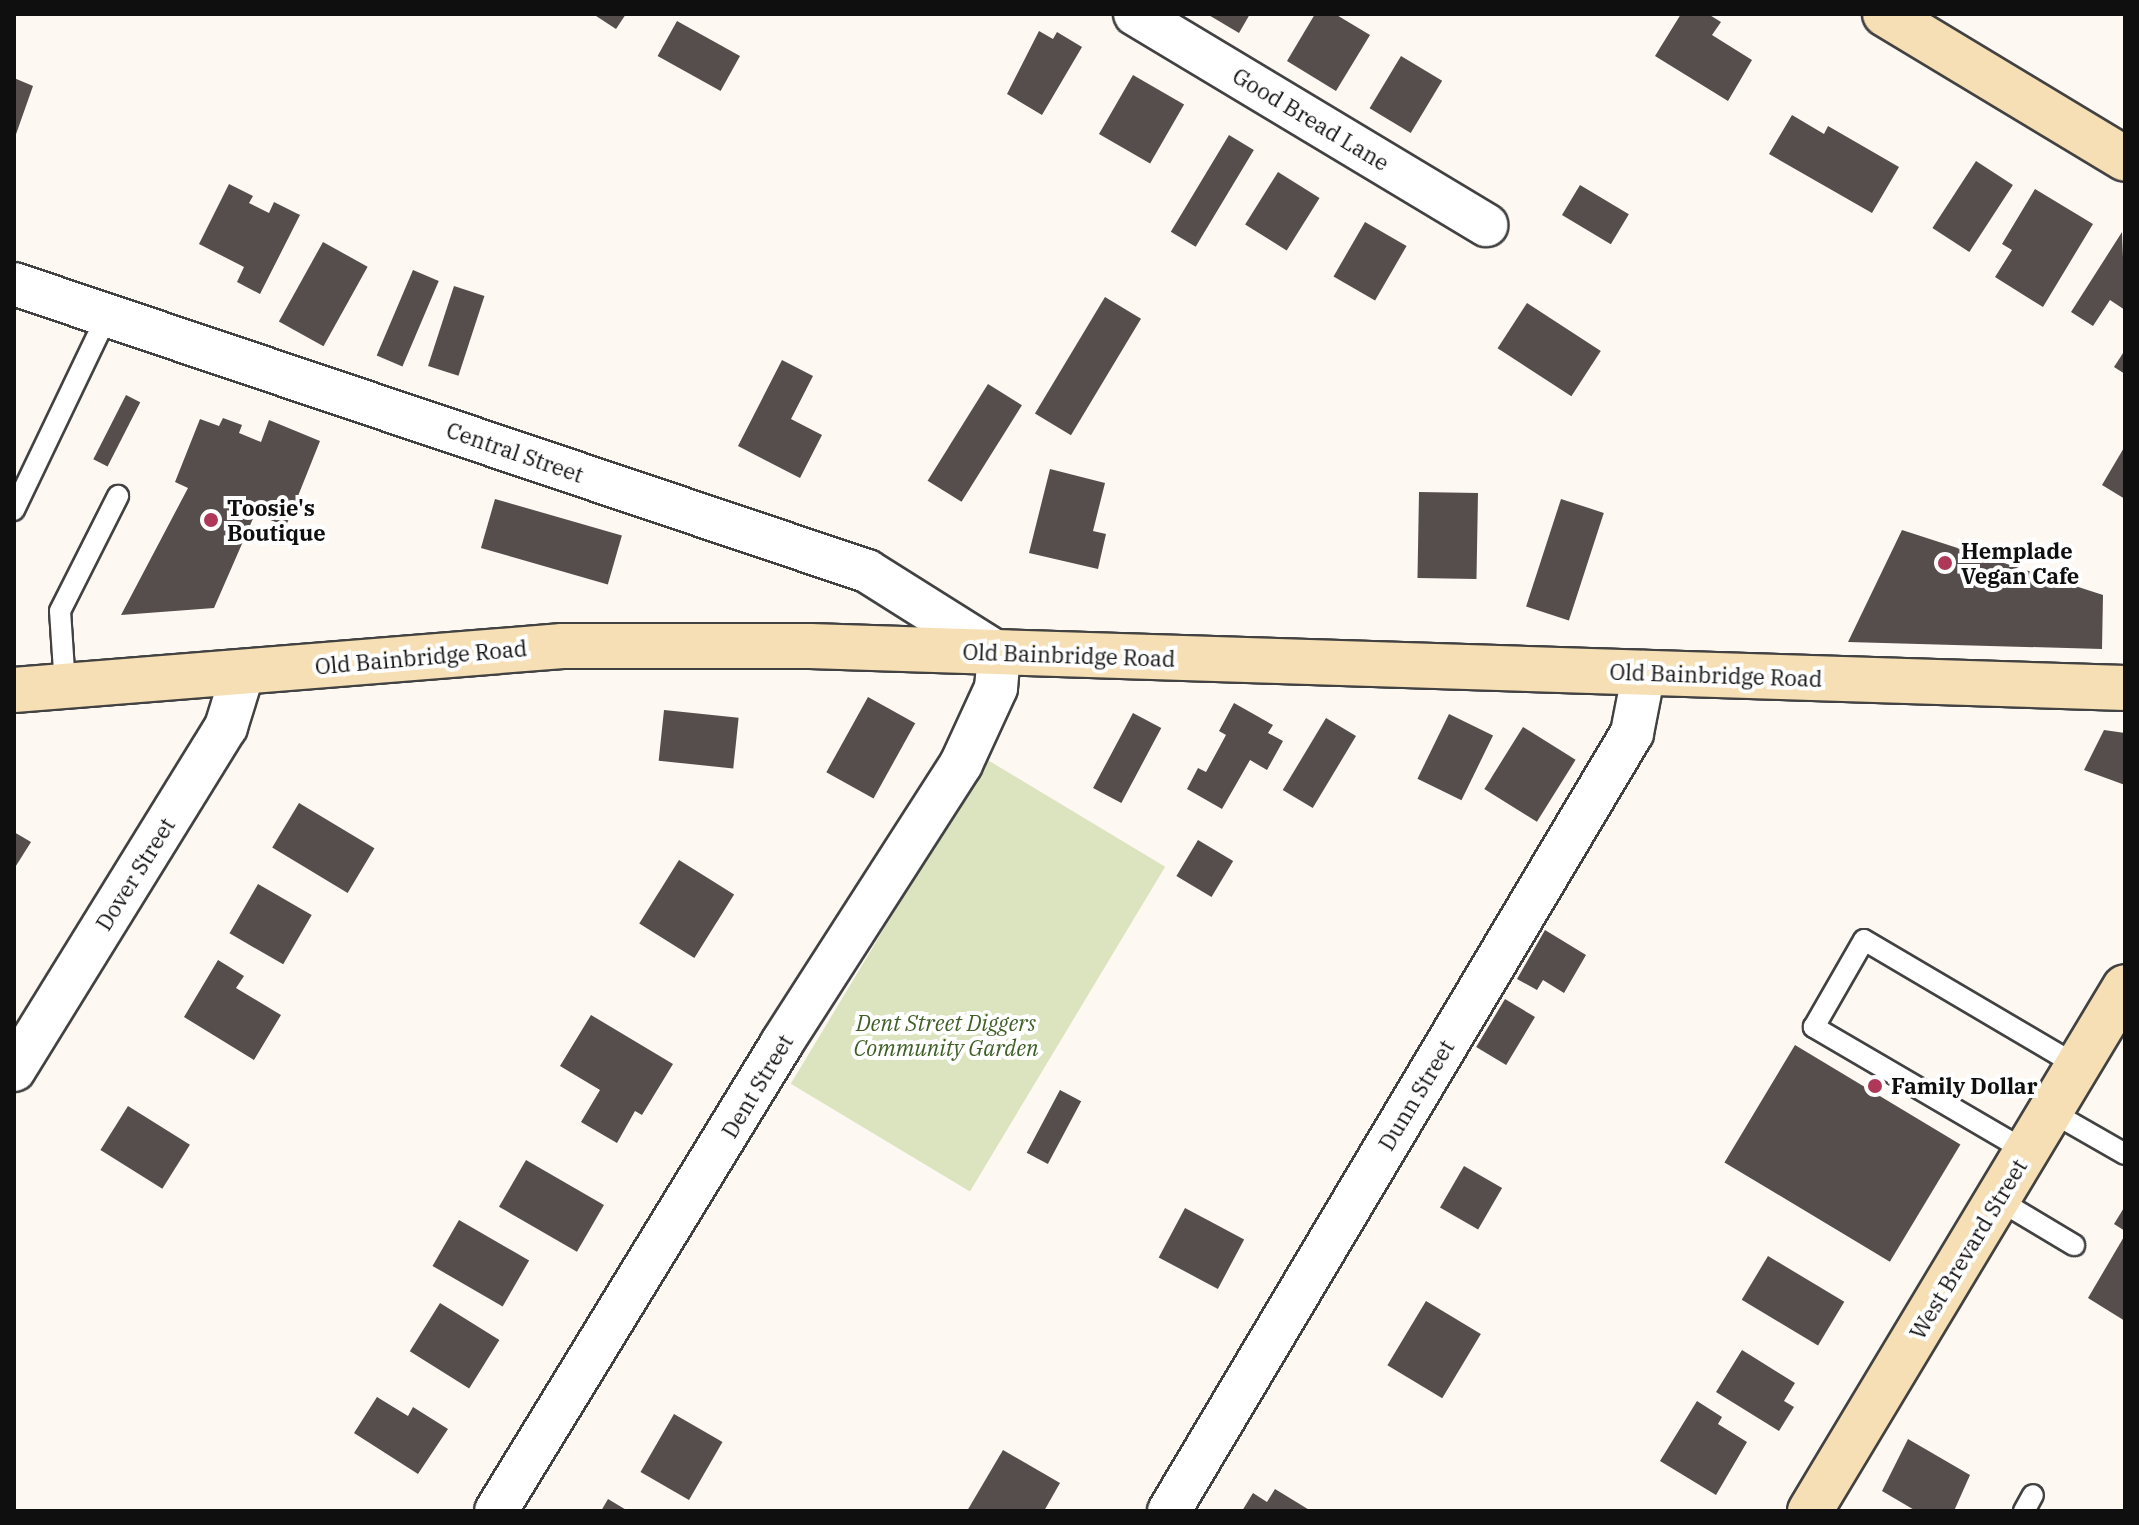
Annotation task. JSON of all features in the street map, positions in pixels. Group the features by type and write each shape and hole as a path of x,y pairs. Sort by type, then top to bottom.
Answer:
{"main road":[{"path":"1885,14 2125,159"},
{"name":"Old Bainbridge Road","path":"14,690 562,646 810,646 2125,688"},
{"name":"West Brevard Street","path":"1810,1511 2125,987"}],"street":[{"name":"Good Bread Lane","path":"1135,14 1486,225"},
{"name":"Central Street","path":"14,284 867,571 999,654"},
{"name":"Dent Street","path":"496,1511 782,1043 953,777 996,688 999,654"},
{"name":"Dover Street","path":"14,1070 226,727 243,672"},
{"name":"Dunn Street","path":"1169,1511 1632,733 1644,672"}],"lane":[{"path":"14,510 107,316"},
{"path":"65,686 60,611 118,496"},
{"path":"2026,1151 1814,1027 1864,940 2078,1066"},
{"path":"2050,1111 2125,1154"},
{"path":"1997,1199 2074,1245"}],"green space":[{"name":"Dent Street Diggers Community Garden","path":"986,759 1165,867 970,1192 791,1084"}],"building":[{"path":"593,14 626,14 616,29"},
{"path":"1207,14 1250,14 1239,33"},
{"path":"1315,14 1335,14 1370,35 1336,91 1287,61"},
{"path":"1681,14 1708,14 1721,22 1712,35 1752,60 1728,101 1655,56"},
{"path":"677,21 740,56 721,91 658,56"},
{"path":"1039,31 1053,39 1057,32 1082,47 1042,115 1007,94"},
{"path":"1401,56 1442,81 1411,133 1370,108"},
{"path":"1133,75 1184,104 1150,163 1099,134"},
{"path":"14,78 33,86 14,140"},
{"path":"1792,115 1824,134 1828,126 1899,167 1872,213 1769,154"},
{"path":"1229,135 1254,150 1196,247 1171,232"},
{"path":"1976,161 2013,185 1969,252 1932,228"},
{"path":"1278,172 1320,198 1287,251 1245,225"},
{"path":"229,184 253,196 249,203 269,213 274,202 300,215 260,294 237,282 244,267 199,244"},
{"path":"1580,185 1629,214 1611,244 1562,215"},
{"path":"2035,189 2093,224 2043,307 1995,277 2012,250 2002,244"},
{"path":"1365,222 1407,246 1375,301 1334,277"},
{"path":"2122,232 2125,310 2110,300 2093,326 2071,312"},
{"path":"323,242 368,267 323,346 279,322"},
{"path":"413,270 439,281 402,367 377,356"},
{"path":"454,286 484,296 458,376 428,366"},
{"path":"1105,297 1141,319 1071,435 1035,414"},
{"path":"1527,303 1601,351 1571,396 1498,348"},
{"path":"2125,350 2125,374 2114,367"},
{"path":"782,360 813,376 791,419 822,435 800,478 738,446"},
{"path":"988,384 1022,405 962,502 928,481"},
{"path":"126,395 140,402 108,466 93,459"},
{"name":"Toosie's Boutique","path":"223,418 242,425 239,433 261,442 269,420 320,441 286,526 255,514 214,608 121,615 188,488 175,482 200,419 219,426"},
{"path":"2125,446 2125,499 2102,485"},
{"path":"1050,469 1105,483 1093,531 1106,534 1098,569 1029,553"},
{"path":"1419,492 1478,493 1476,579 1417,578"},
{"path":"495,499 622,535 608,584 481,548"},
{"path":"1561,499 1604,513 1569,620 1526,606"},
{"name":"Hemplade Vegan Cafe","path":"1902,530 2103,595 2102,649 1848,642"},
{"path":"868,697 915,723 874,798 826,772"},
{"path":"1234,703 1273,725 1268,733 1283,741 1267,770 1250,760 1222,809 1187,789 1198,768 1206,772 1226,735 1219,731"},
{"path":"664,710 739,718 733,769 659,761"},
{"path":"1133,713 1161,728 1121,803 1093,788"},
{"path":"1449,714 1493,735 1461,800 1417,779"},
{"path":"1326,718 1356,736 1313,808 1283,790"},
{"path":"1523,727 1576,760 1537,822 1484,789"},
{"path":"2104,730 2125,733 2125,785 2084,770"},
{"path":"299,803 374,848 348,893 272,848"},
{"path":"14,832 31,842 14,869"},
{"path":"1198,840 1233,861 1212,897 1176,876"},
{"path":"679,860 734,894 694,958 639,924"},
{"path":"258,884 312,915 283,964 230,933"},
{"path":"1545,930 1586,955 1564,993 1543,980 1537,990 1517,979"},
{"path":"218,960 244,976 236,988 281,1015 254,1060 184,1017"},
{"path":"1505,999 1535,1017 1506,1065 1476,1047"},
{"path":"591,1015 673,1064 642,1115 635,1111 617,1143 581,1122 600,1090 560,1066"},
{"path":"1795,1045 1960,1144 1890,1262 1724,1162"},
{"path":"1060,1090 1081,1101 1048,1164 1027,1153"},
{"path":"128,1106 190,1145 162,1189 100,1150"},
{"path":"526,1160 604,1205 577,1252 499,1207"},
{"path":"1464,1166 1502,1188 1478,1230 1440,1208"},
{"path":"2125,1206 2125,1231 2114,1224"},
{"path":"1185,1208 1244,1239 1218,1289 1159,1257"},
{"path":"459,1220 529,1260 503,1306 433,1266"},
{"path":"2125,1235 2125,1321 2088,1298"},
{"path":"1768,1256 1844,1302 1818,1346 1742,1300"},
{"path":"1426,1301 1481,1334 1442,1398 1387,1365"},
{"path":"440,1303 499,1340 469,1388 410,1351"},
{"path":"1742,1350 1795,1383 1784,1401 1794,1407 1779,1431 1716,1392"},
{"path":"377,1397 408,1416 413,1407 448,1429 418,1474 354,1433"},
{"path":"1697,1401 1722,1417 1718,1424 1747,1442 1716,1495 1660,1461"},
{"path":"674,1414 722,1442 689,1500 640,1472"},
{"path":"1908,1439 1970,1475 1954,1511 1916,1511 1882,1491"},
{"path":"1003,1450 1060,1483 1044,1511 967,1511"},
{"path":"1275,1489 1311,1511 1242,1511 1253,1493 1267,1502"},
{"path":"608,1499 628,1511 601,1511"}],"place":[{"name":"Toosie's Boutique","path":"211,520"},
{"name":"Hemplade Vegan Cafe","path":"1945,563"},
{"name":"Family Dollar","path":"1875,1086"}]}
